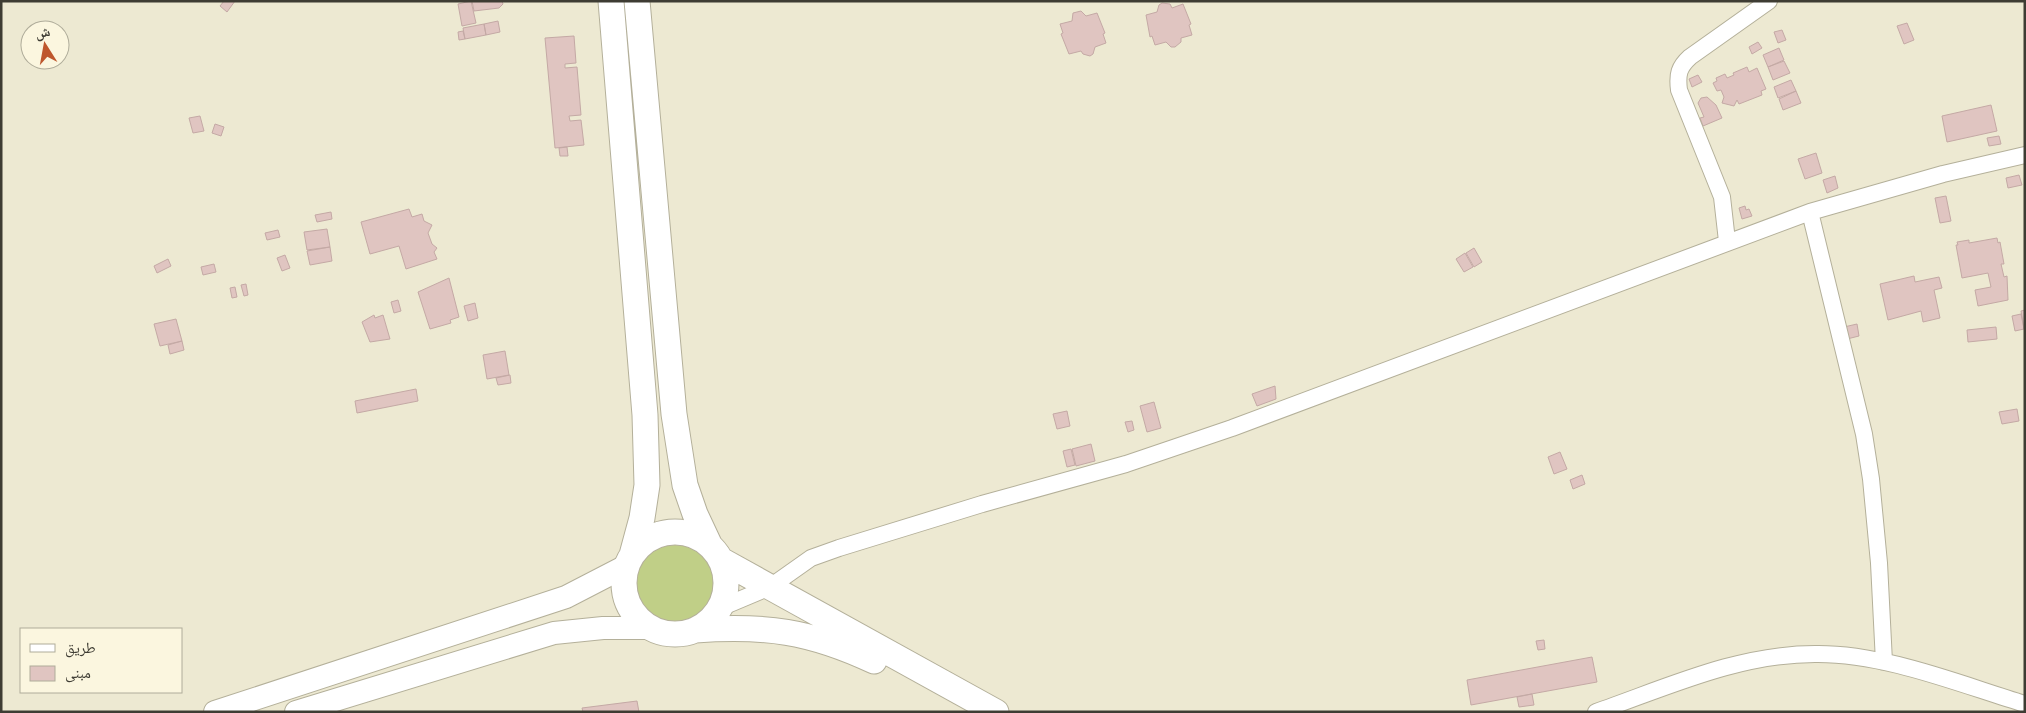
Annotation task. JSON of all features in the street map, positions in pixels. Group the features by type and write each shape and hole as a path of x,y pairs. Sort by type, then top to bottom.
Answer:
{"main road":[{"path":"611,1 645,424 647,485 642,518 624,578 627,602 641,622 665,633 680,634 695,630 759,628 808,636 841,645 888,668 965,712"},
{"path":"637,1 674,414 685,485 695,514 726,576 725,592 720,608 709,621 695,630"},
{"path":"215,712 566,597 629,560 648,539 669,532 691,534 746,576 770,587 996,712"},
{"path":"296,712 554,633 603,628 651,628"}],"street":[{"path":"1727,241 1722,198 1679,90 1677,77 1681,66 1690,57 1769,1"},
{"path":"720,608 770,587 811,558 982,504 1126,464 1205,437 1727,241 1810,212 1943,174 2025,155"},
{"path":"1810,212 1864,434 1871,479 1879,563 1884,662"},
{"path":"1596,712 1718,668 1772,657 1816,654 1884,662 2025,704"}],"green space":[{"path":"675,545 690,548 703,557 712,570 715,585 712,600 703,613 690,622 675,625 660,622 647,613 638,600 635,585 638,570 647,557 660,548"}],"building":[{"path":"224,1 235,1 227,12 220,6"},
{"path":"471,1 476,23 462,26 458,4"},
{"path":"472,1 502,1 503,4 499,8 474,11"},
{"path":"1162,3 1170,4 1172,8 1183,4 1191,24 1189,25 1192,35 1181,38 1181,42 1175,47 1171,47 1166,42 1155,45 1152,36 1150,37 1146,15 1157,12 1159,5"},
{"path":"1081,11 1086,16 1097,13 1105,33 1103,34 1106,43 1095,47 1093,54 1090,56 1083,54 1081,51 1069,54 1061,34 1063,33 1060,24 1072,21 1073,13"},
{"path":"498,21 500,32 486,35 484,24"},
{"path":"1907,23 1914,40 1904,44 1897,26"},
{"path":"484,24 486,35 465,39 463,28"},
{"path":"1782,30 1786,40 1778,43 1774,32"},
{"path":"463,31 465,39 459,40 458,32"},
{"path":"574,36 576,63 565,64 565,68 577,67 581,115 569,116 570,121 581,120 584,145 555,148 545,38"},
{"path":"1758,42 1762,48 1752,54 1749,47"},
{"path":"1779,48 1784,60 1768,67 1763,55"},
{"path":"1784,61 1790,73 1773,80 1768,67"},
{"path":"1747,67 1749,72 1757,68 1766,89 1761,91 1762,95 1739,104 1737,100 1734,106 1722,103 1724,97 1721,90 1717,91 1713,83 1717,81 1716,78 1725,74 1727,78"},
{"path":"1698,75 1702,82 1692,87 1689,79"},
{"path":"1791,80 1796,91 1778,98 1774,87"},
{"path":"1796,91 1801,103 1783,110 1779,99"},
{"path":"1707,97 1716,105 1722,118 1703,126 1700,118 1704,117 1698,103 1701,98"},
{"path":"1991,105 1997,131 1947,142 1942,116"},
{"path":"200,116 204,131 193,133 189,118"},
{"path":"215,124 224,127 221,136 212,133"},
{"path":"1999,136 2001,144 1989,146 1987,138"},
{"path":"567,147 568,156 560,156 559,148"},
{"path":"1816,153 1822,173 1805,179 1798,159"},
{"path":"2019,175 2022,185 2008,188 2006,178"},
{"path":"1835,176 1838,188 1827,193 1823,180"},
{"path":"1946,196 1951,221 1940,223 1935,198"},
{"path":"1745,206 1746,210 1749,209 1752,216 1742,219 1739,208"},
{"path":"409,209 412,217 422,214 424,221 432,225 428,233 432,244 437,248 434,252 437,259 406,269 399,246 370,254 361,222"},
{"path":"331,212 332,219 317,222 315,215"},
{"path":"327,229 330,247 307,250 304,232"},
{"path":"278,230 280,237 267,240 265,233"},
{"path":"1997,238 1998,243 2000,242 2004,264 2001,264 2004,277 2007,276 2008,300 1978,306 1975,290 1991,287 1988,273 1962,278 1956,245 1958,245 1957,242 1969,240 1969,243"},
{"path":"330,247 332,261 310,265 307,251"},
{"path":"1474,248 1482,262 1474,267 1466,253"},
{"path":"1465,253 1473,267 1464,272 1456,259"},
{"path":"285,255 290,268 282,271 277,258"},
{"path":"168,259 171,266 157,273 154,266"},
{"path":"214,264 216,272 203,275 201,267"},
{"path":"1914,276 1915,282 1939,277 1942,288 1934,290 1940,318 1923,322 1921,311 1888,320 1880,284"},
{"path":"449,278 459,317 450,320 451,323 430,329 418,292"},
{"path":"246,284 248,295 244,296 241,285"},
{"path":"235,287 237,297 232,298 230,288"},
{"path":"398,300 401,311 394,313 391,302"},
{"path":"475,303 478,318 468,321 464,306"},
{"path":"2025,310 2025,328 2024,328 2021,311"},
{"path":"2021,314 2024,329 2015,331 2012,316"},
{"path":"374,315 375,318 383,315 390,339 370,342 362,322"},
{"path":"176,319 182,341 160,346 154,324"},
{"path":"1857,324 1859,336 1847,339 1844,327"},
{"path":"1996,327 1997,339 1968,342 1967,330"},
{"path":"182,341 184,350 170,354 168,345"},
{"path":"505,351 509,375 487,379 483,355"},
{"path":"510,375 511,383 498,385 496,378"},
{"path":"1275,386 1276,399 1257,406 1252,394"},
{"path":"416,389 418,401 357,413 355,401"},
{"path":"1154,402 1161,428 1147,432 1140,406"},
{"path":"2017,409 2019,421 2002,424 1999,412"},
{"path":"1067,411 1070,426 1057,429 1053,414"},
{"path":"1132,421 1134,430 1128,432 1125,422"},
{"path":"1091,444 1095,461 1076,466 1072,449"},
{"path":"1071,449 1075,465 1067,467 1063,451"},
{"path":"1560,452 1567,469 1554,474 1548,457"},
{"path":"1582,475 1585,484 1573,489 1570,480"},
{"path":"1544,640 1545,649 1538,650 1536,641"},
{"path":"1592,657 1597,682 1471,705 1467,680"},
{"path":"1532,694 1534,705 1519,707 1517,697"},
{"path":"637,701 639,712 583,712 582,708"}]}
